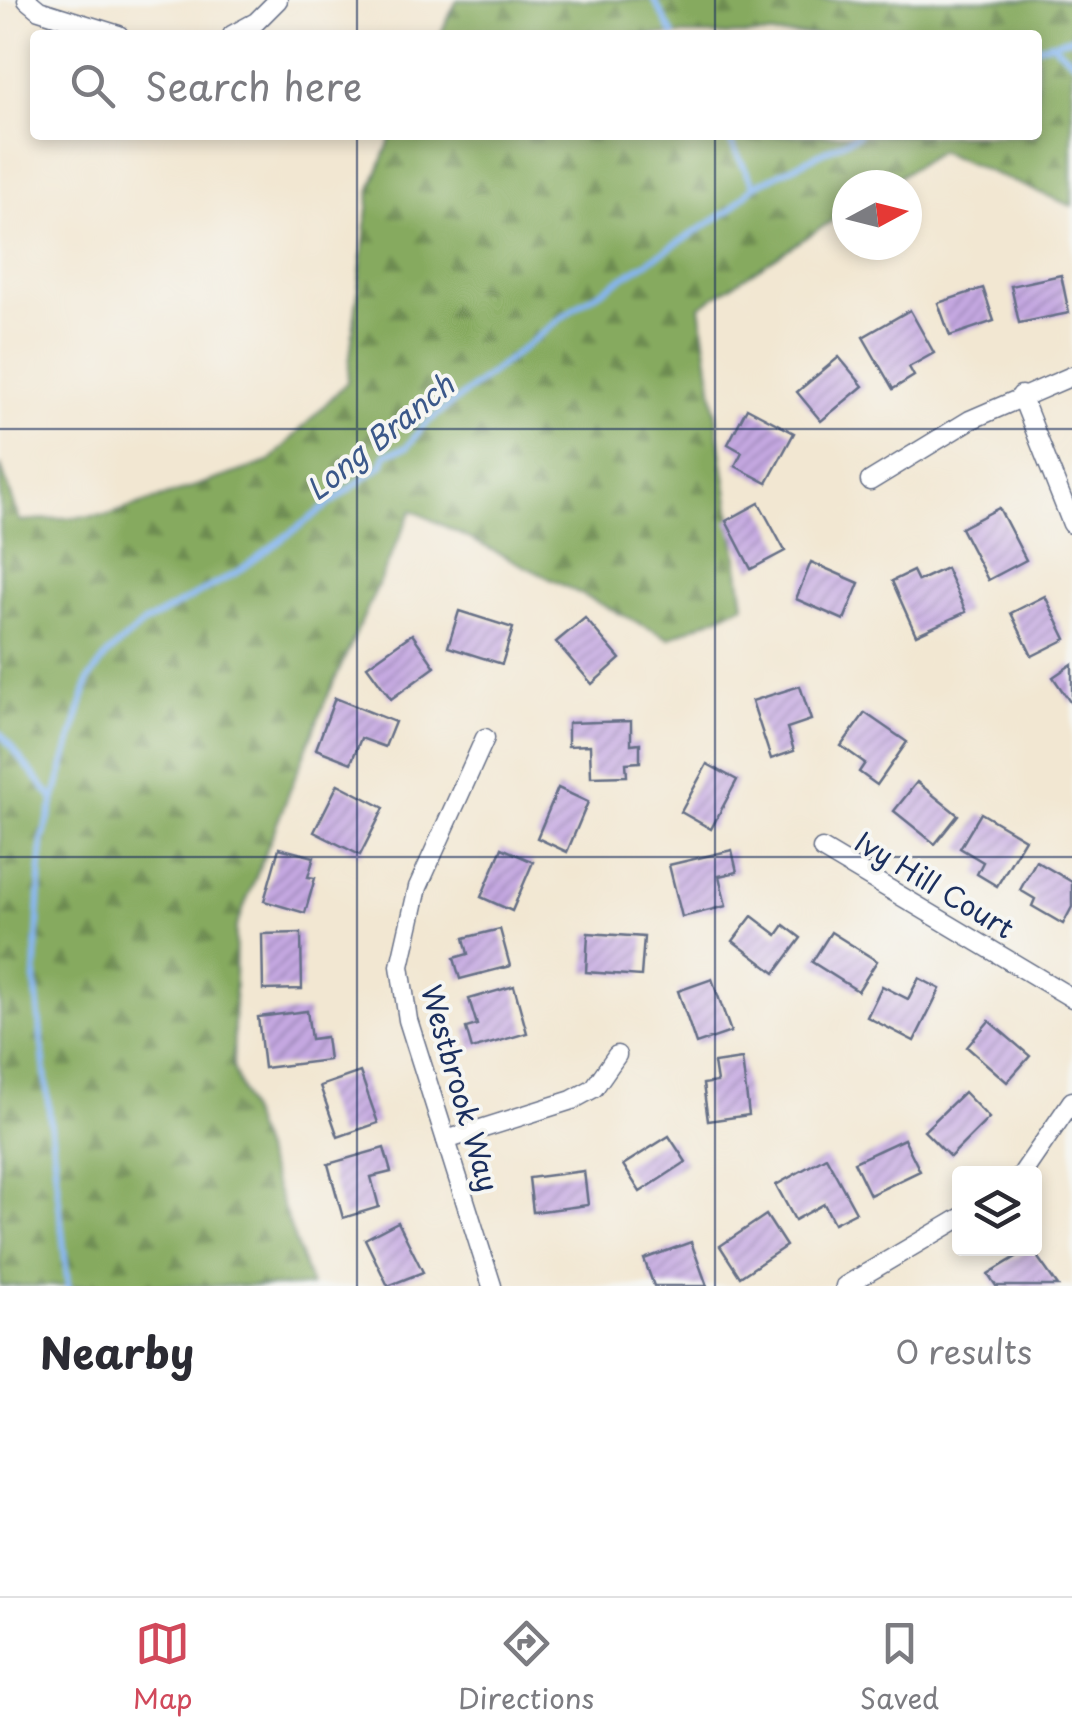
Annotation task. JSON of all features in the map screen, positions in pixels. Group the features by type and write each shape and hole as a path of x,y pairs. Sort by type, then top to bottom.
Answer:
{"street":[{"path":"27,0 39,10 103,30"},
{"path":"241,30 256,22 278,0"},
{"path":"870,481 1021,395 1072,376"},
{"path":"1021,395 1072,524"},
{"name":"Westbrook Way","path":"486,738 418,886 400,966 408,1020 492,1286"},
{"name":"Ivy Hill Court","path":"822,849 1072,998"},
{"path":"446,1140 572,1100 594,1088 617,1056"},
{"path":"1027,1166 1072,1101"},
{"path":"845,1286 952,1223"}],"green space":[{"path":"457,0 1072,0 1072,206 939,151 909,170 832,170 832,221 700,306 744,605 669,638 412,510 324,704 236,927 233,1067 311,1286 0,1286 0,464 20,521 108,515 269,462 347,382 370,192 390,140 1042,140 1042,30 442,30"}],"building":[{"path":"1061,275 1069,313 1019,323 1011,286"},
{"path":"983,288 994,321 950,336 938,303"},
{"path":"910,310 934,353 909,367 914,376 893,389 863,337"},
{"path":"839,357 863,386 821,421 797,392"},
{"path":"747,408 794,433 767,483 735,466 742,452 728,444"},
{"path":"759,503 785,551 751,569 726,521"},
{"path":"999,508 1026,560 988,580 961,528"},
{"path":"811,562 859,583 844,620 796,599"},
{"path":"946,568 966,612 916,635 892,581 913,571 918,581"},
{"path":"1045,596 1066,639 1032,656 1011,613"},
{"path":"459,611 513,628 502,664 448,647"},
{"path":"585,618 620,659 592,684 556,642"},
{"path":"412,634 435,667 391,699 367,666"},
{"path":"1072,664 1072,705 1053,677"},
{"path":"800,686 811,720 787,728 794,751 771,759 752,701"},
{"path":"335,698 395,722 385,747 361,738 351,763 316,749"},
{"path":"865,713 907,742 877,785 859,772 865,763 841,746"},
{"path":"631,721 631,744 640,743 640,762 626,763 627,776 591,777 590,745 568,746 568,723"},
{"path":"707,764 737,780 711,829 681,812"},
{"path":"917,782 958,815 935,844 894,811"},
{"path":"338,784 384,808 360,855 314,832"},
{"path":"558,788 588,802 567,852 537,838"},
{"path":"981,813 1025,839 997,886 977,874 983,862 960,848"},
{"path":"279,848 314,857 308,877 315,878 305,913 264,901"},
{"path":"502,848 533,862 512,911 481,897"},
{"path":"732,850 737,872 719,876 726,906 682,917 669,865"},
{"path":"1036,861 1072,882 1072,907 1063,924 1032,906 1035,899 1020,890"},
{"path":"752,916 777,935 784,925 801,938 775,973 733,941"},
{"path":"500,929 510,966 460,979 454,958 468,954 464,938"},
{"path":"831,932 877,961 858,991 812,962"},
{"path":"301,933 302,989 263,990 262,934"},
{"path":"588,933 644,937 641,976 586,972"},
{"path":"919,978 940,989 914,1041 867,1017 882,986 908,999"},
{"path":"712,979 731,1032 696,1044 678,991"},
{"path":"514,986 527,1033 472,1049 466,1028 477,1025 469,999"},
{"path":"307,1011 311,1039 326,1037 329,1060 264,1068 258,1017"},
{"path":"989,1021 1030,1056 1007,1082 967,1047"},
{"path":"742,1059 749,1115 708,1121 703,1084 717,1082 714,1063"},
{"path":"360,1072 378,1123 338,1137 320,1086"},
{"path":"964,1092 989,1118 950,1157 924,1131"},
{"path":"669,1136 686,1162 640,1192 623,1165"},
{"path":"904,1139 920,1171 870,1195 854,1162"},
{"path":"384,1148 391,1172 371,1177 379,1207 343,1218 328,1164"},
{"path":"826,1157 856,1212 834,1223 824,1204 795,1220 776,1185"},
{"path":"584,1171 588,1205 533,1212 529,1178"},
{"path":"766,1215 786,1246 740,1277 720,1246"},
{"path":"398,1222 423,1272 388,1286 365,1239"},
{"path":"691,1242 707,1286 654,1286 644,1259"},
{"path":"1018,1256 1037,1256 1058,1286 996,1286 988,1274"}],"waterway":[{"name":"Long Branch","path":"654,0 670,30"},
{"path":"1042,46 1072,38"},
{"path":"1050,42 1072,60"},
{"name":"Long Branch","path":"730,140 754,186"},
{"name":"Long Branch","path":"68,1286 35,980 42,842 89,679 108,654 143,624 239,571 382,465 386,454 407,447 423,426 576,307 730,210 754,186 848,140"},
{"path":"0,733 54,800"}]}
